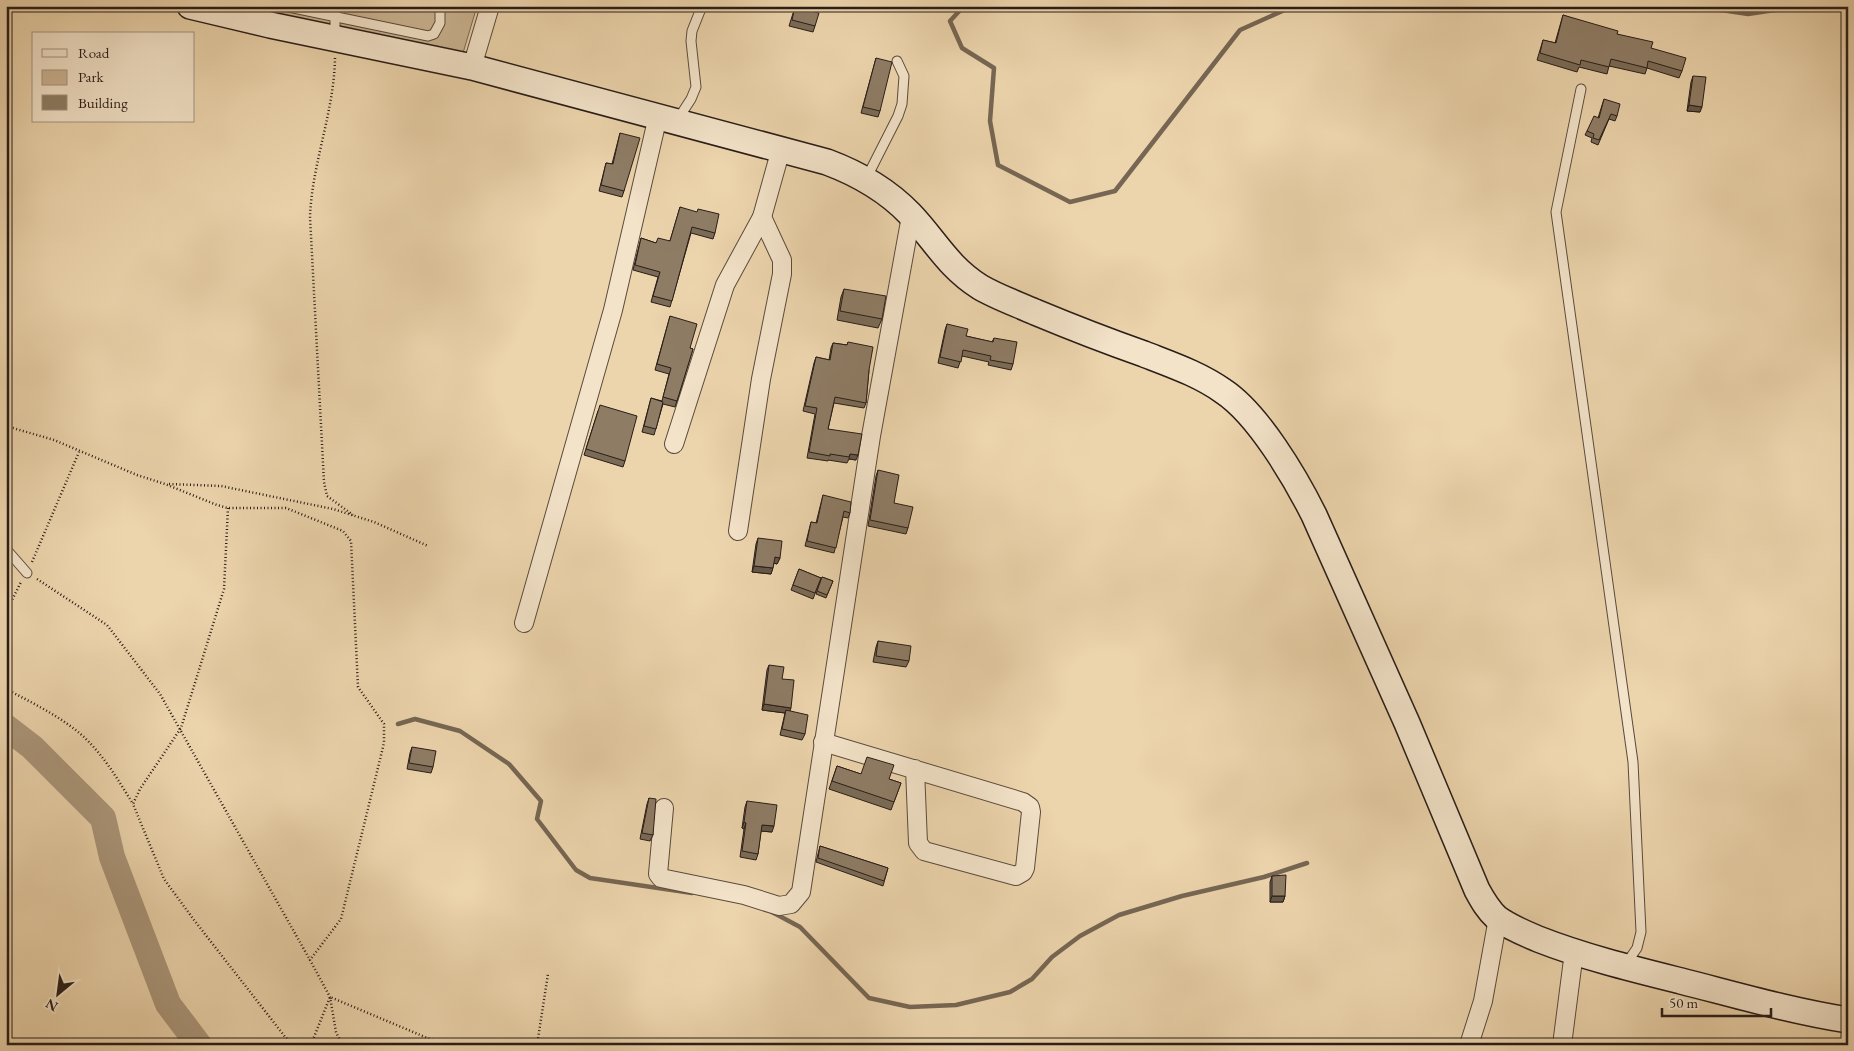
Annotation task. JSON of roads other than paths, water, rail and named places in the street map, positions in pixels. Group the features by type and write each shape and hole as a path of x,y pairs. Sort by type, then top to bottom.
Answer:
{"street":[{"path":"190,6 335,28 472,67 827,162 866,179 892,198 911,216 944,258 980,287 1081,331 1184,369 1224,392 1243,409 1260,429 1294,478 1314,515 1407,723 1477,890 1486,906 1498,918 1531,936 1574,952 1759,1001 1848,1020"},
{"path":"472,67 490,6"},
{"path":"524,623 667,119"},
{"path":"674,444 725,285 762,217 781,149"},
{"path":"664,808 658,874 661,878 744,895 779,906 791,904 801,892 871,436 911,216"},
{"path":"738,531 761,378 782,274 780,253 762,217"},
{"path":"823,742 1027,804 1031,812 1023,872 1016,876 924,851 918,843 915,770"},
{"path":"1469,1045 1482,1001 1498,918"},
{"path":"1562,1045 1574,952"}],"lane":[{"path":"284,6 335,28 428,36 434,34 440,24 440,6"},
{"path":"335,6 335,28"},
{"path":"667,119 691,99 696,87 691,40 692,32 702,6"},
{"path":"866,179 898,116 902,104 904,76 897,61"},
{"path":"1581,89 1556,212 1633,762 1641,932 1638,948 1625,967"},
{"path":"6,549 27,573"}],"waterway":[{"path":"964,6 950,21 962,48 994,68 990,121 998,165 1070,202 1115,191 1240,30 1297,6"},
{"path":"1695,6 1748,14 1796,7 1848,9"},
{"path":"398,724 415,719 460,731 509,764 541,801 537,819 576,870 590,878 692,893"},
{"path":"6,727 32,747 103,818 112,857 168,1004 199,1045"},
{"path":"772,912 800,927 869,998 910,1007 956,1005 1010,992 1032,979 1052,957 1080,936 1119,915 1182,896 1264,877 1307,863"}]}
